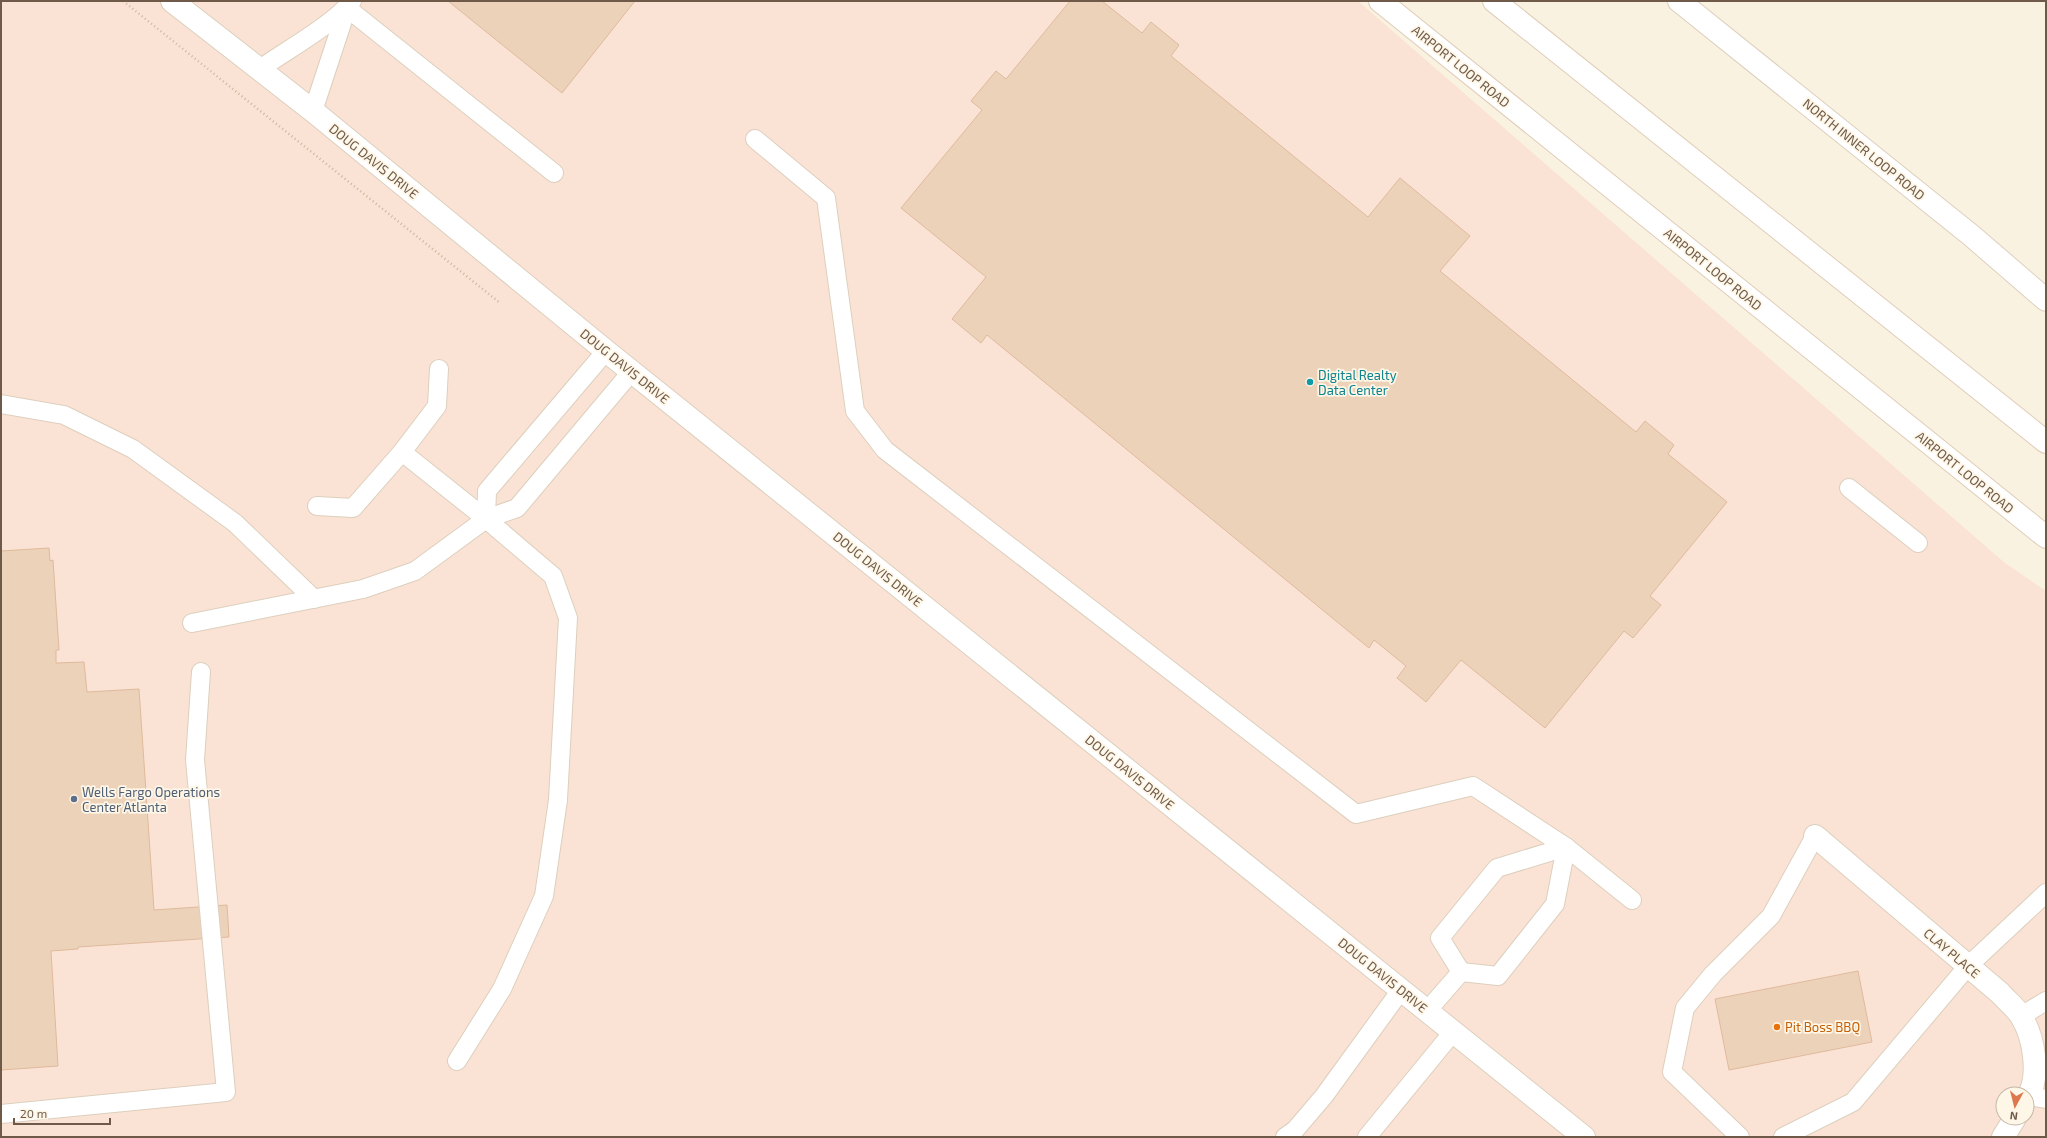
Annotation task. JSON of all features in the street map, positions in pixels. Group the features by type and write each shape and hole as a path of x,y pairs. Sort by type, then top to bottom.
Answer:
{"street":[{"name":"DOUG DAVIS DRIVE","path":"172,1 313,111 606,351 1453,1032 1572,1134"},
{"name":"AIRPORT LOOP ROAD","path":"1380,1 2046,537"},
{"path":"1494,1 2046,442"},
{"name":"NORTH INNER LOOP ROAD","path":"1679,1 1972,236 2046,300"},
{"name":"CLAY PLACE","path":"1815,836 2000,993 2021,1016 2033,1042 2034,1086"},
{"path":"2003,1137 2010,1126"}],"lane":[{"path":"260,69 349,5"},
{"path":"313,111 349,5"},
{"path":"349,5 554,173"},
{"path":"755,139 826,198 856,411 885,450 1356,814 1473,786 1566,847 1632,900"},
{"path":"486,518 487,491 606,351"},
{"path":"317,506 353,508 402,452 438,406 439,368"},
{"path":"192,623 363,589 415,571 486,518 517,508 632,372"},
{"path":"1,404 64,415 134,448 235,523 314,599"},
{"path":"402,452 486,518 553,576 568,618 558,800 544,896 502,989 457,1061"},
{"path":"1849,488 1918,543"},
{"path":"1,1114 226,1092 195,760 201,672"},
{"path":"1740,1137 1672,1072 1685,1008 1713,974 1771,916 1815,836"},
{"path":"1461,972 1440,938 1497,868 1566,847"},
{"path":"1461,972 1498,976 1555,904 1566,847"},
{"path":"1783,1137 1853,1102 1968,966 2046,893"},
{"path":"1427,1011 1461,972"},
{"path":"1285,1137 1295,1130 1324,1096 1401,990"},
{"path":"2021,1016 2046,1001"},
{"path":"1367,1137 1453,1032"}],"shaded area":[{"path":"1,1 1358,1 2005,563 2046,591 2046,1137 1,1137"}],"building":[{"path":"448,1 635,1 562,93"},
{"name":"Digital Realty Data Center","path":"1070,1 1102,1 1142,33 1151,22 1179,45 1171,56 1368,217 1400,178 1470,236 1440,271 1636,432 1645,421 1674,445 1668,454 1727,502 1650,596 1661,605 1633,638 1624,631 1545,728 1461,660 1426,702 1397,678 1406,666 1374,640 1369,648 987,335 981,343 952,319 986,277 901,208 982,110 971,101 996,71 1006,79"},
{"name":"Wells Fargo Operations Center Atlanta","path":"49,548 50,561 53,560 59,650 56,650 56,663 84,662 87,692 139,689 154,910 227,905 229,937 78,947 78,949 51,951 58,1066 1,1070 1,551"},
{"path":"1858,971 1872,1042 1729,1070 1715,999"}],"place":[{"name":"Digital Realty Data Center","path":"1310,382"},
{"name":"Wells Fargo Operations Center Atlanta","path":"74,799"},
{"name":"Pit Boss BBQ","path":"1777,1027"}]}
